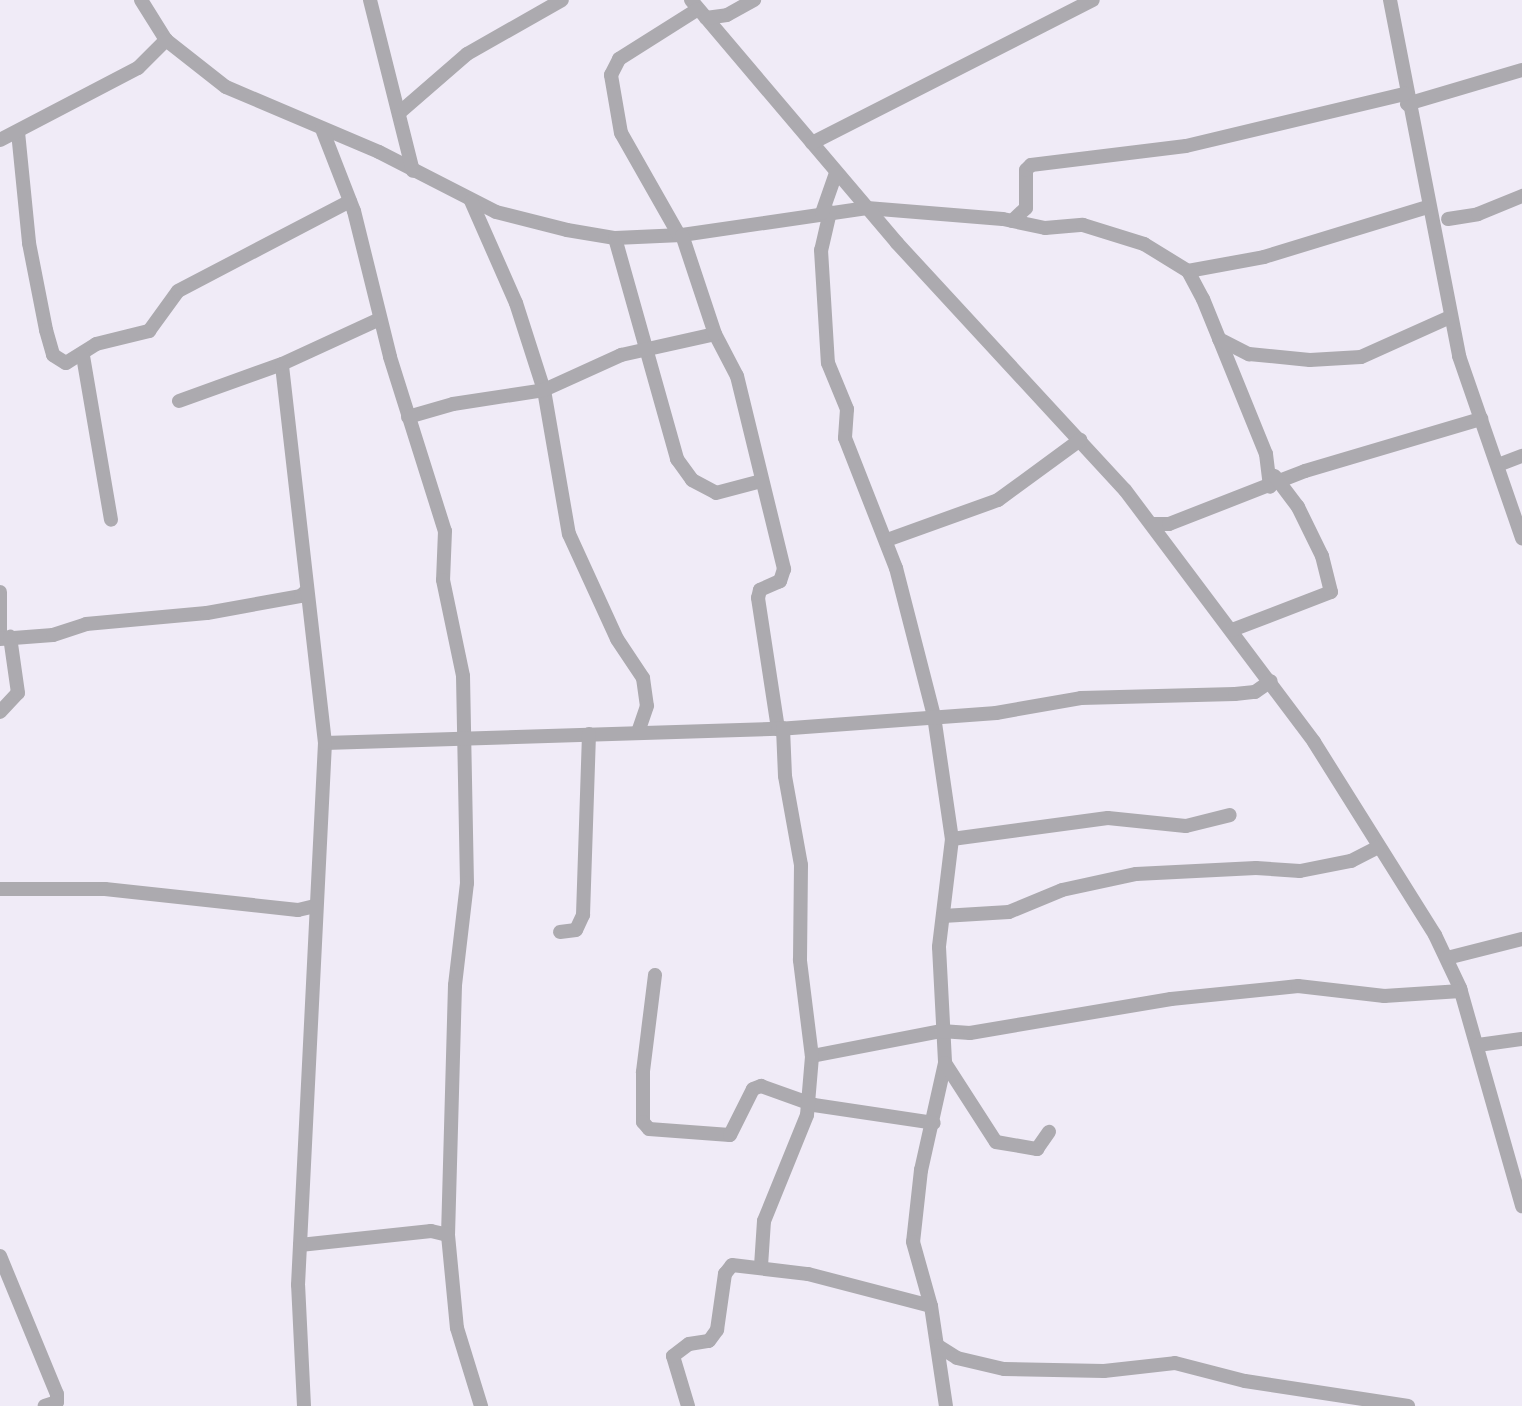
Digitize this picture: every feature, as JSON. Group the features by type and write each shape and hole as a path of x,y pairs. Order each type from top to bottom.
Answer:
{"street":[{"path":"141,0 166,40 226,87 496,212 615,238 739,231 826,212 867,208 1012,221 1045,228 1089,226 1144,244 1188,271 1219,339 1274,481 1322,556 1331,592 1232,630"},
{"path":"370,0 413,171"},
{"path":"399,113 467,54 562,0"},
{"path":"754,0 727,15 698,9 619,59 611,75 621,133 662,213 680,235 715,334 737,376 784,569 780,581 760,590 758,598 801,865 800,960 812,1056 811,1107 764,1221 761,1266"},
{"path":"812,143 1093,0"},
{"path":"1390,0 1406,99 1450,317 1522,538"},
{"path":"698,9 836,173 1153,524 1271,681 1447,958 1478,1045 1522,1206"},
{"path":"722,38 727,15"},
{"path":"0,140 138,68 166,40"},
{"path":"1012,221 1026,208 1026,170 1031,165 1186,146 1406,99 1522,70"},
{"path":"322,129 350,201 408,417 445,531 443,580 460,650 465,736 467,883 455,985 448,1235 457,1328 481,1406"},
{"path":"18,132 29,243 53,355 66,363 83,356 96,344 149,331 178,291 350,201"},
{"path":"836,173 821,250 828,363 847,409 845,438 887,540 934,716 952,839 943,916 941,1031 945,1063 921,1170 913,1242 931,1306 946,1406"},
{"path":"1188,271 1264,257 1430,216 1448,219 1478,214 1522,196"},
{"path":"471,201 516,303 544,390 569,534 617,639 643,678 647,728"},
{"path":"655,236 662,213"},
{"path":"615,238 650,349 677,459 692,480 716,493 761,481"},
{"path":"1219,339 1249,354 1310,360 1370,355 1393,340 1450,317"},
{"path":"179,401 282,364 380,319"},
{"path":"408,417 453,404 544,390 621,355 715,334"},
{"path":"1230,370 1249,354"},
{"path":"83,356 111,520"},
{"path":"282,364 306,597 325,743 297,1298 304,1406"},
{"path":"1153,524 1169,524 1274,481 1481,419"},
{"path":"887,540 998,500 1080,440"},
{"path":"1498,465 1522,456"},
{"path":"1165,542 1169,524"},
{"path":"0,592 17,700 0,712"},
{"path":"6,634 306,597"},
{"path":"325,743 589,734 647,728 781,729 1009,712 1072,699 1235,694 1255,692 1271,681"},
{"path":"560,932 576,930 583,915 589,734"},
{"path":"952,839 1108,818 1186,826 1230,815"},
{"path":"943,916 1009,912 1062,890 1136,874 1256,868 1300,871 1351,861 1377,848"},
{"path":"0,889 105,889 298,910 315,906"},
{"path":"1447,958 1522,939"},
{"path":"655,975 643,1072 645,1127 730,1135 753,1089 761,1086 811,1107 934,1123"},
{"path":"812,1056 941,1031 970,1033 1171,999 1298,986 1384,996 1461,991"},
{"path":"1478,1045 1522,1039"},
{"path":"1483,1067 1503,1043"},
{"path":"945,1063 996,1142 1037,1149 1049,1132"},
{"path":"431,1231 448,1219"},
{"path":"300,1245 431,1231 448,1235"},
{"path":"0,1256 57,1394 57,1402 45,1406"},
{"path":"688,1406 673,1356 689,1344 709,1341 717,1330 729,1266 761,1266 906,1296 931,1306"},
{"path":"906,1296 923,1281"},
{"path":"938,1346 957,1358 1004,1369 1112,1371 1175,1363 1245,1381 1408,1406"}]}
